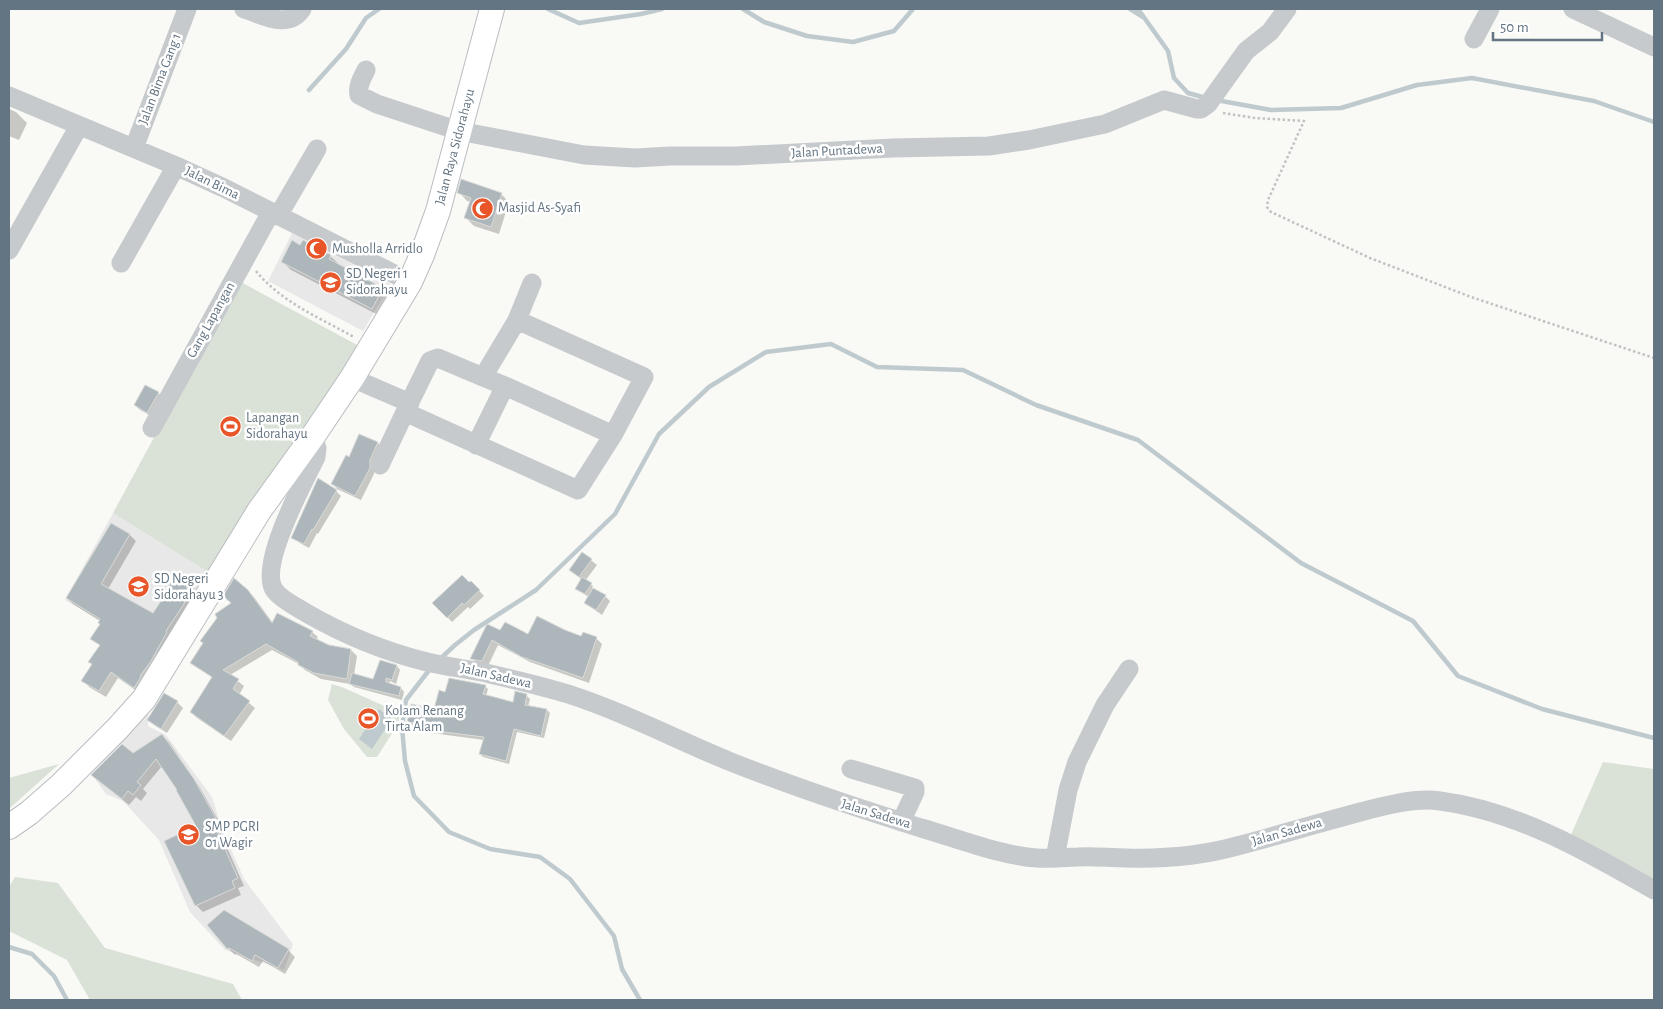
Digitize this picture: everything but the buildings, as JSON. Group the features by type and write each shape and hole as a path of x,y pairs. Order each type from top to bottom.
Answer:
{"main road":[{"name":"Jalan Raya Sidorahayu","path":"9,827 61,785 144,699 259,511 352,378 410,282 438,211 492,9"}],"street":[{"name":"Jalan Bima Gang 1","path":"134,148 187,9"},
{"path":"244,9 279,20 289,20 302,9"},
{"path":"1209,101 1246,51 1270,32 1287,9"},
{"path":"1474,39 1490,9"},
{"path":"1573,9 1654,47"},
{"name":"Jalan Puntadewa","path":"366,70 358,90 359,95 460,131 584,155 635,158 989,146 1029,140 1105,124 1164,100 1197,109 1209,101"},
{"name":"Jalan Bima","path":"9,96 176,166 410,282"},
{"path":"9,250 79,126"},
{"name":"Gang Lapangan","path":"152,428 247,256 317,150"},
{"path":"121,263 176,166"},
{"path":"483,377 517,320 532,283"},
{"path":"352,378 476,445 578,490 613,434 644,377 517,320"},
{"path":"380,465 430,361 438,358 613,434"},
{"path":"476,445 505,386"},
{"name":"Jalan Sadewa","path":"313,436 317,448 316,457 283,527 276,545 271,570 270,582 273,589 284,599 349,635 424,661 521,681 570,695 657,729 729,761 848,805 1004,852 1034,858 1156,858 1196,855 1235,847 1387,805 1434,800 1468,805 1541,830 1601,860 1654,890"},
{"path":"1055,858 1068,790 1077,762 1106,704 1129,669"},
{"path":"851,769 915,788 915,792 901,822"}],"path":[{"path":"1209,101 1255,118 1304,121 1268,200 1267,207 1271,212 1370,258 1471,297 1654,358"},
{"path":"247,256 257,272 282,297 370,347"}],"shaded area":[{"name":"SD Negeri 1 Sidorahayu","path":"292,233 391,284 363,331 268,281"},
{"name":"Lapangan Sidorahayu","path":"239,281 359,346 211,574 113,513"},
{"name":"SD Negeri Sidorahayu 3","path":"113,513 211,574 163,656 65,600"},
{"name":"Kolam Renang Tirta Alam","path":"332,684 400,713 398,724 377,757 367,757 344,729 328,700"},
{"path":"379,709 392,719 372,749 359,739"},
{"name":"SMP PGRI 01 Wagir","path":"149,710 148,726 166,735 212,797 222,829 244,879 293,944 284,970 225,950 190,912 159,840 123,801 106,794 90,772"},
{"path":"1603,762 1654,769 1654,880 1570,837"},
{"path":"59,764 9,809 9,778"},
{"path":"15,877 58,883 105,948 233,984 242,1000 90,1000 67,960 9,931 9,887"}],"waterway":[{"path":"309,90 346,49 366,18 379,9"},
{"path":"548,9 579,23 662,9"},
{"path":"743,9 764,22 807,36 853,42 894,31 913,9"},
{"path":"1130,9 1143,17"},
{"path":"1138,9 1168,51 1174,78 1188,93 1206,98"},
{"path":"1216,100 1271,110 1341,108 1417,85 1472,78 1594,101 1654,122"},
{"path":"439,660 474,630 536,590 615,514 659,434 709,387 766,352 831,344 877,367 963,370 1036,405 1138,440 1301,563 1413,621 1458,676 1542,709 1654,738"},
{"path":"430,669 406,700 402,727 405,761 414,796 449,832 490,849 540,857 570,879 614,936 622,969 640,1000"},
{"path":"9,947 32,954 54,976 67,1000"}],"place":[{"name":"Masjid As-Syafi","path":"482,208"},
{"name":"Musholla Arridlo","path":"316,249"},
{"name":"SD Negeri 1 Sidorahayu","path":"330,282"},
{"name":"Lapangan Sidorahayu","path":"230,426"},
{"name":"SD Negeri Sidorahayu 3","path":"138,587"},
{"name":"Kolam Renang Tirta Alam","path":"369,719"},
{"name":"SMP PGRI 01 Wagir","path":"189,835"}]}
